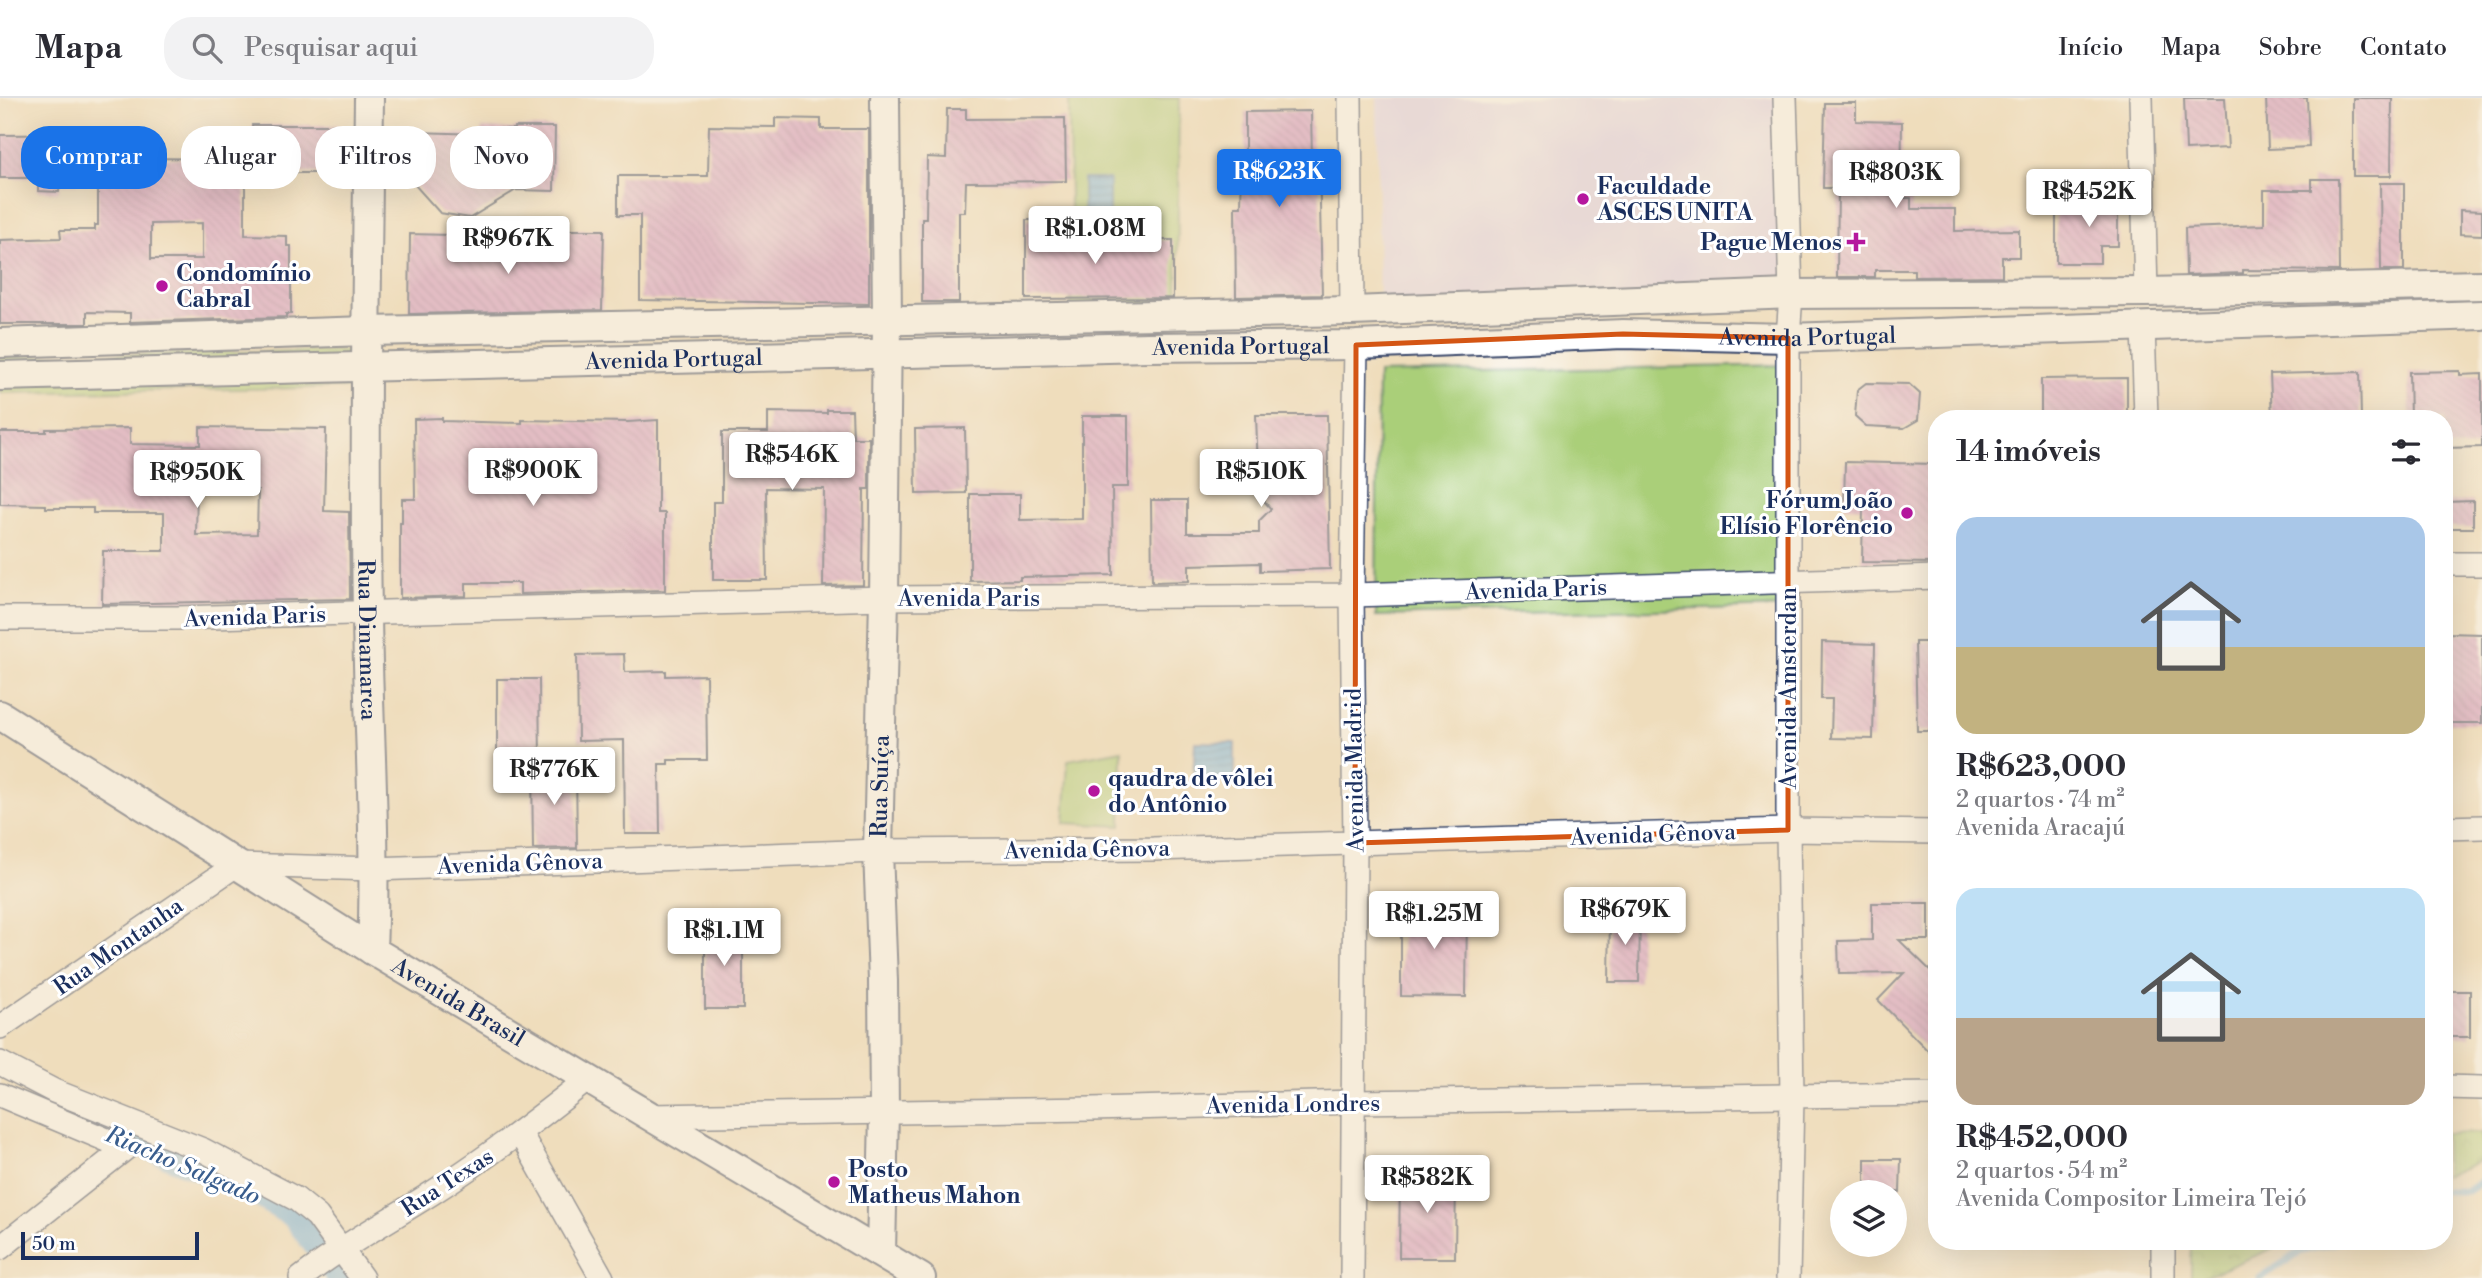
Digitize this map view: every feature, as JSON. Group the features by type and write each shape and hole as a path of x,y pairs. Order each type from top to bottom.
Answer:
{"street":[{"name":"Rua Dinamarca","path":"369,98 366,613 374,869 372,950"},
{"name":"Rua Suíça","path":"881,1253 884,1112 878,851 887,320 885,98"},
{"path":"1350,98 1352,311"},
{"name":"Avenida Amsterdan","path":"1785,98 1791,294 1788,338 1788,830 1792,1097 1788,1278"},
{"path":"2141,98 2146,292"},
{"name":"Avenida Portugal","path":"0,343 367,331 1352,311 1791,294 2146,292 2482,285"},
{"name":"Avenida Portugal","path":"0,376 1356,345 1623,334 1788,338 2482,315"},
{"path":"2143,326 2146,410"},
{"name":"Avenida Madrid","path":"1352,1278 1355,842 1352,595 1356,345"},
{"path":"2453,564 2482,564"},
{"name":"Avenida Paris","path":"0,618 177,618 884,598 1352,595 1928,577"},
{"name":"Avenida Brasil","path":"0,715 372,950 921,1278"},
{"path":"2453,828 2482,827"},
{"name":"Avenida Gênova","path":"236,865 374,869 878,851 1153,849 1788,830 1928,832"},
{"name":"Rua Montanha","path":"0,1027 236,865"},
{"path":"0,1063 54,1091 203,1150 286,1194 317,1216 362,1278"},
{"name":"Rua Texas","path":"315,1272 342,1249 520,1133 588,1079"},
{"path":"2453,1087 2482,1088"},
{"name":"Avenida Londres","path":"649,1116 1928,1094"},
{"path":"0,1095 126,1148 0,1248"},
{"path":"520,1133 602,1278"},
{"path":"2163,1250 2163,1278"}],"highlighted area":[{"path":"1623,334 1788,338 1788,830 1355,843 1356,345"}],"shaded area":[{"name":"Faculdade ASCES UNITA","path":"1377,98 1785,98 1790,299 1379,303"}],"green space":[{"path":"1069,98 1179,98 1177,314 1071,316"},
{"path":"373,349 371,387 0,393 0,357"},
{"path":"1794,365 1794,607 1376,616 1378,373"},
{"name":"qaudra de vôlei do Antônio","path":"1122,750 1121,826 1064,823 1068,760"},
{"path":"2482,1133 2482,1160 2453,1173 2453,1134"},
{"path":"2191,1250 2269,1250 2202,1278 2191,1278"}],"water":[{"path":"1083,179 1109,179 1109,233 1084,233"},
{"path":"1195,742 1235,743 1235,780 1193,779"}],"building":[{"path":"2184,98 2225,98 2228,148 2186,150"},
{"path":"2266,98 2307,98 2309,147 2268,149"},
{"path":"2353,98 2392,98 2391,176 2353,176"},
{"path":"1825,103 1856,103 1856,121 1902,122 1901,198 1911,198 1911,209 1955,209 1955,231 2019,230 2019,257 2002,257 2002,276 1914,277 1914,270 1875,270 1875,277 1837,277 1838,188 1823,188"},
{"path":"947,109 966,109 966,119 1065,118 1066,181 966,182 965,212 959,212 959,302 922,302 922,218 926,218 927,157 946,158"},
{"path":"1311,111 1312,158 1319,158 1322,295 1236,297 1235,207 1241,207 1242,167 1245,167 1245,112"},
{"path":"775,118 821,119 821,129 869,129 869,304 640,300 640,215 618,215 618,176 708,176 709,126 775,127"},
{"path":"339,125 315,126 315,173 301,173 301,126 252,126"},
{"path":"555,127 554,191 516,190 470,218 440,213 418,189 436,189 436,133 450,133 450,189 553,189"},
{"path":"0,135 21,135 21,178 0,178"},
{"path":"167,158 181,158 181,189 245,189 245,235 287,236 287,246 291,246 291,314 286,314 286,317 130,322 130,313 87,312 87,324 0,324 0,240 61,238 60,230 95,230 95,225 98,225 98,189 167,189","holes":["202,223 202,259 151,259 151,224"]},
{"path":"2312,179 2338,179 2339,271 2243,270 2243,273 2186,275 2185,228 2264,225 2264,190 2312,190"},
{"path":"2380,183 2404,183 2404,270 2381,270"},
{"path":"2128,186 2129,208 2118,208 2118,246 2100,246 2100,263 2056,263 2056,208 2105,208 2105,187"},
{"path":"38,189 59,189 59,192"},
{"path":"2460,210 2482,211 2482,235 2460,234"},
{"path":"1026,220 1063,220 1063,240 1173,240 1173,298 1026,299"},
{"path":"565,230 604,230 602,310 409,314 410,234 449,235 449,256 513,257 514,237 565,238"},
{"path":"2460,371 2460,375 2482,374 2482,447 2453,448 2453,410 2410,410 2409,372"},
{"path":"2360,372 2361,410 2272,410 2270,374"},
{"path":"2127,378 2127,410 2041,410 2041,379"},
{"path":"1866,383 1909,384 1920,394 1918,420 1904,428 1866,426 1855,416 1857,390"},
{"path":"827,410 852,410 853,438 869,438 869,489 864,489 863,585 823,586 824,489 766,488 767,580 713,580 713,502 722,502 722,432 768,432 768,412 827,413"},
{"path":"1256,415 1327,415 1330,569 1260,571 1260,563 1189,565 1189,581 1152,582 1151,500 1187,500 1187,533 1259,533 1259,521 1271,509 1259,495 1271,480 1258,470"},
{"path":"1082,416 1128,416 1128,487 1112,487 1113,575 970,581 970,494 1020,494 1020,520 1082,519"},
{"path":"442,418 442,421 522,423 522,420 658,420 658,513 665,513 665,590 520,594 520,583 466,583 466,596 400,598 402,499 415,499 414,419"},
{"path":"200,427 326,429 324,511 349,512 350,599 102,604 103,551 164,551 164,513 93,513 93,508 0,504 0,432 130,428 130,444 200,445","holes":["197,489 258,490 257,534 196,535"]},
{"path":"965,428 966,493 916,494 915,429"},
{"name":"Fórum João Elísio Florêncio","path":"1845,462 1928,464 1928,563 1862,562 1863,507 1844,506"},
{"path":"2473,501 2473,528 2453,528 2453,502"},
{"path":"2453,633 2482,634 2482,723 2453,723"},
{"path":"1822,642 1875,644 1873,739 1831,738 1832,699 1821,699"},
{"path":"1915,642 1928,642 1928,731 1917,731"},
{"path":"624,654 625,672 666,671 666,676 706,675 707,760 668,760 668,764 659,764 660,834 625,834 624,740 578,741 577,655"},
{"path":"497,679 539,679 540,762 497,762"},
{"path":"532,765 576,765 577,848 533,849"},
{"path":"1872,903 1928,903 1928,940 1899,940 1928,968 1928,1051 1878,1000 1904,973 1839,974 1838,941 1872,940"},
{"path":"1401,905 1467,906 1466,997 1401,996"},
{"path":"1610,912 1640,912 1639,982 1609,982"},
{"path":"705,927 743,927 743,1009 705,1009"},
{"path":"2453,991 2470,991 2470,1037 2453,1037"},
{"path":"1865,1159 1901,1159 1900,1180 1865,1180"},
{"path":"1400,1172 1456,1173 1455,1258 1399,1258"}],"waterway":[{"name":"Riacho Salgado","path":"105,1130 253,1192 294,1217 339,1278"},
{"path":"2453,1191 2467,1191 2482,1181"},
{"path":"2260,1278 2307,1250"}],"place":[{"name":"Faculdade ASCES UNITA","path":"1583,199"},
{"name":"Pague Menos","path":"1856,242"},
{"name":"Condomínio Cabral","path":"162,286"},
{"name":"Fórum João Elísio Florêncio","path":"1907,513"},
{"name":"qaudra de vôlei do Antônio","path":"1094,791"},
{"name":"Posto Matheus Mahon","path":"834,1182"}]}
